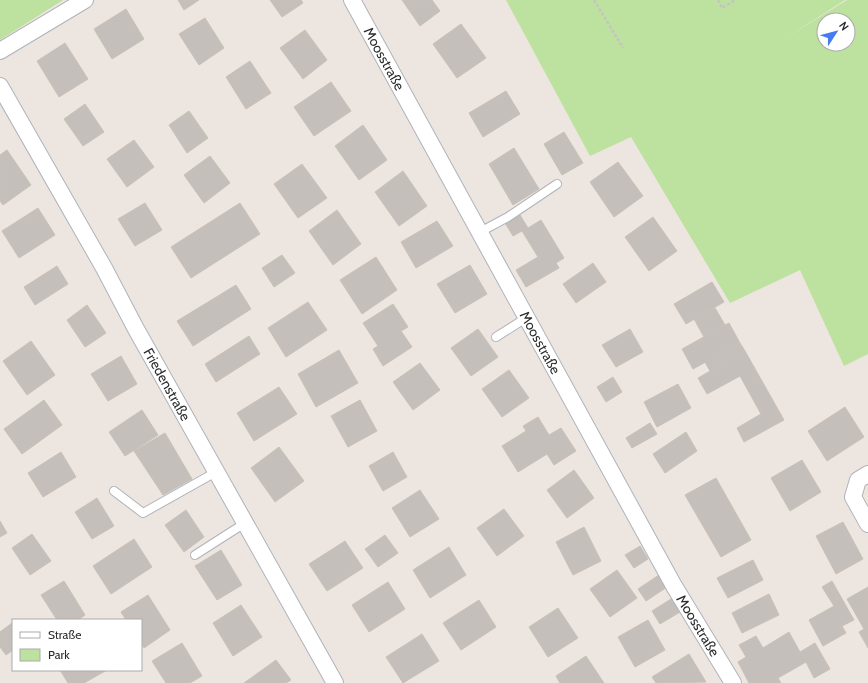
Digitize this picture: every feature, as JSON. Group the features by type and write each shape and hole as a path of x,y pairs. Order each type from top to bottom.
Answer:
{"street":[{"path":"0,51 85,0"},
{"name":"Moosstraße","path":"352,0 674,586 733,683"},
{"name":"Friedenstraße","path":"0,86 104,268 136,330 334,683"},
{"path":"868,474 858,480 853,497 868,524"}],"lane":[{"path":"480,232 508,217 557,184"},
{"path":"496,337 526,318"},
{"path":"114,491 143,513 216,472"},
{"path":"195,555 245,523"}],"path":[{"path":"594,0 623,48"},
{"path":"718,0 722,8 735,0"}],"green space":[{"path":"0,0 63,0 0,40"},
{"path":"506,0 845,0 826,12 816,12 816,19 784,39 816,19 816,52 856,52 856,12 828,12 847,0 868,0 868,354 844,366 800,270 730,303 631,137 590,156"}],"building":[{"path":"178,0 199,0 184,10"},
{"path":"270,0 301,0 303,3 282,17"},
{"path":"402,0 432,0 440,11 420,26"},
{"path":"126,9 144,39 112,59 94,29"},
{"path":"205,18 224,48 199,65 179,34"},
{"path":"461,24 486,58 457,78 433,44"},
{"path":"305,30 327,60 303,79 280,48"},
{"path":"65,43 88,79 59,97 37,61"},
{"path":"250,61 271,93 246,109 226,77"},
{"path":"331,82 351,111 314,136 294,107"},
{"path":"506,91 520,114 483,137 469,113"},
{"path":"85,104 104,132 83,146 64,119"},
{"path":"189,111 208,138 187,153 169,125"},
{"path":"363,125 387,160 359,180 335,146"},
{"path":"564,132 583,163 562,175 544,144"},
{"path":"134,140 154,167 127,187 107,159"},
{"path":"514,148 539,189 513,205 489,164"},
{"path":"7,150 31,185 3,205 0,201 0,155"},
{"path":"210,156 230,183 204,203 184,175"},
{"path":"618,162 643,196 614,217 590,182"},
{"path":"302,164 327,198 298,218 274,184"},
{"path":"403,171 427,206 399,226 375,192"},
{"path":"145,203 162,230 135,246 118,219"},
{"path":"240,203 260,234 191,278 171,247"},
{"path":"38,208 55,235 19,258 2,231"},
{"path":"337,210 361,244 333,265 309,231"},
{"path":"520,215 528,228 541,220 564,258 556,263 559,268 526,287 516,270 538,257 522,231 513,236 505,223"},
{"path":"653,217 677,251 649,271 625,237"},
{"path":"437,221 453,246 416,268 401,242"},
{"path":"282,255 295,273 274,287 262,268"},
{"path":"376,257 397,290 362,314 340,280"},
{"path":"593,263 606,282 576,303 563,284"},
{"path":"470,265 487,294 455,313 437,284"},
{"path":"57,266 68,284 35,305 24,287"},
{"path":"712,282 724,302 686,324 674,304"},
{"path":"236,285 251,309 193,346 177,321"},
{"path":"308,302 327,330 286,357 268,328"},
{"path":"393,304 408,327 401,331 412,347 383,366 373,349 378,346 363,323"},
{"path":"87,305 106,333 85,347 67,320"},
{"path":"715,308 725,325 704,337 694,319"},
{"path":"729,323 740,343 693,369 682,349"},
{"path":"478,329 498,357 471,376 451,348"},
{"path":"630,329 643,352 616,367 602,345"},
{"path":"249,336 260,354 216,382 205,364"},
{"path":"31,341 55,375 27,395 3,361"},
{"path":"740,343 745,351 710,371 705,362"},
{"path":"339,350 358,383 316,407 298,374"},
{"path":"745,351 784,420 744,442 737,428 761,414 740,376 707,394 698,378"},
{"path":"121,356 137,384 108,401 91,374"},
{"path":"420,363 440,390 413,410 393,382"},
{"path":"509,370 529,398 502,417 482,389"},
{"path":"613,377 622,392 606,402 597,387"},
{"path":"678,384 691,408 657,427 644,402"},
{"path":"279,387 297,414 254,441 237,413"},
{"path":"44,400 62,425 22,454 4,429"},
{"path":"360,400 377,431 348,447 331,416"},
{"path":"845,407 864,437 827,461 808,431"},
{"path":"142,410 158,435 125,456 109,432"},
{"path":"538,417 549,435 561,428 576,451 554,465 547,454 518,472 502,446 526,431 523,426"},
{"path":"650,423 657,434 632,448 626,438"},
{"path":"686,432 697,451 665,473 653,454"},
{"path":"165,433 192,479 163,495 134,451"},
{"path":"279,447 304,481 275,502 251,468"},
{"path":"61,452 76,477 43,497 28,473"},
{"path":"393,452 407,477 383,491 369,466"},
{"path":"802,460 821,492 790,511 771,478"},
{"path":"574,470 594,498 567,518 547,490"},
{"path":"716,478 751,540 721,557 685,495"},
{"path":"420,490 439,519 410,537 392,508"},
{"path":"97,498 114,526 92,539 75,512"},
{"path":"504,509 524,536 497,556 477,528"},
{"path":"186,510 204,537 184,552 165,525"},
{"path":"0,521 7,533 0,537"},
{"path":"843,522 863,559 836,574 816,536"},
{"path":"584,527 601,561 573,575 556,542"},
{"path":"32,534 51,561 30,575 12,548"},
{"path":"385,535 398,553 378,567 365,549"},
{"path":"134,539 152,567 111,594 93,566"},
{"path":"345,541 363,568 327,591 309,564"},
{"path":"640,546 648,559 634,568 625,555"},
{"path":"449,547 466,575 430,598 413,570"},
{"path":"221,550 242,585 217,600 195,566"},
{"path":"753,560 763,580 728,598 717,578"},
{"path":"617,570 637,598 610,617 590,589"},
{"path":"659,575 667,587 646,601 638,589"},
{"path":"64,581 85,615 79,619 56,619 41,595"},
{"path":"832,581 854,620 842,626 846,633 823,646 809,620 834,606 822,587"},
{"path":"388,582 405,609 369,632 352,605"},
{"path":"868,587 868,648 859,632 864,629 847,599"},
{"path":"769,594 779,615 742,633 732,613"},
{"path":"148,595 170,630 144,648 142,645 142,619 125,619 121,612"},
{"path":"671,599 680,612 660,624 652,611"},
{"path":"479,600 496,627 461,650 443,623"},
{"path":"241,605 262,637 233,656 213,623"},
{"path":"558,608 578,638 548,657 529,627"},
{"path":"648,620 665,650 635,667 618,637"},
{"path":"12,623 12,651 6,655 0,647 0,632"},
{"path":"789,632 800,652 815,643 830,669 814,678 806,662 778,678 781,683 749,683 738,662 746,657 739,645 756,636 763,648"},
{"path":"422,634 439,661 403,683 386,657"},
{"path":"182,643 202,676 190,683 166,683 152,661"},
{"path":"689,654 706,682 656,683 652,677"},
{"path":"586,656 604,683 560,683 556,676"},
{"path":"276,660 291,680 286,683 244,683"},
{"path":"61,671 105,671 84,683 68,683"}]}
